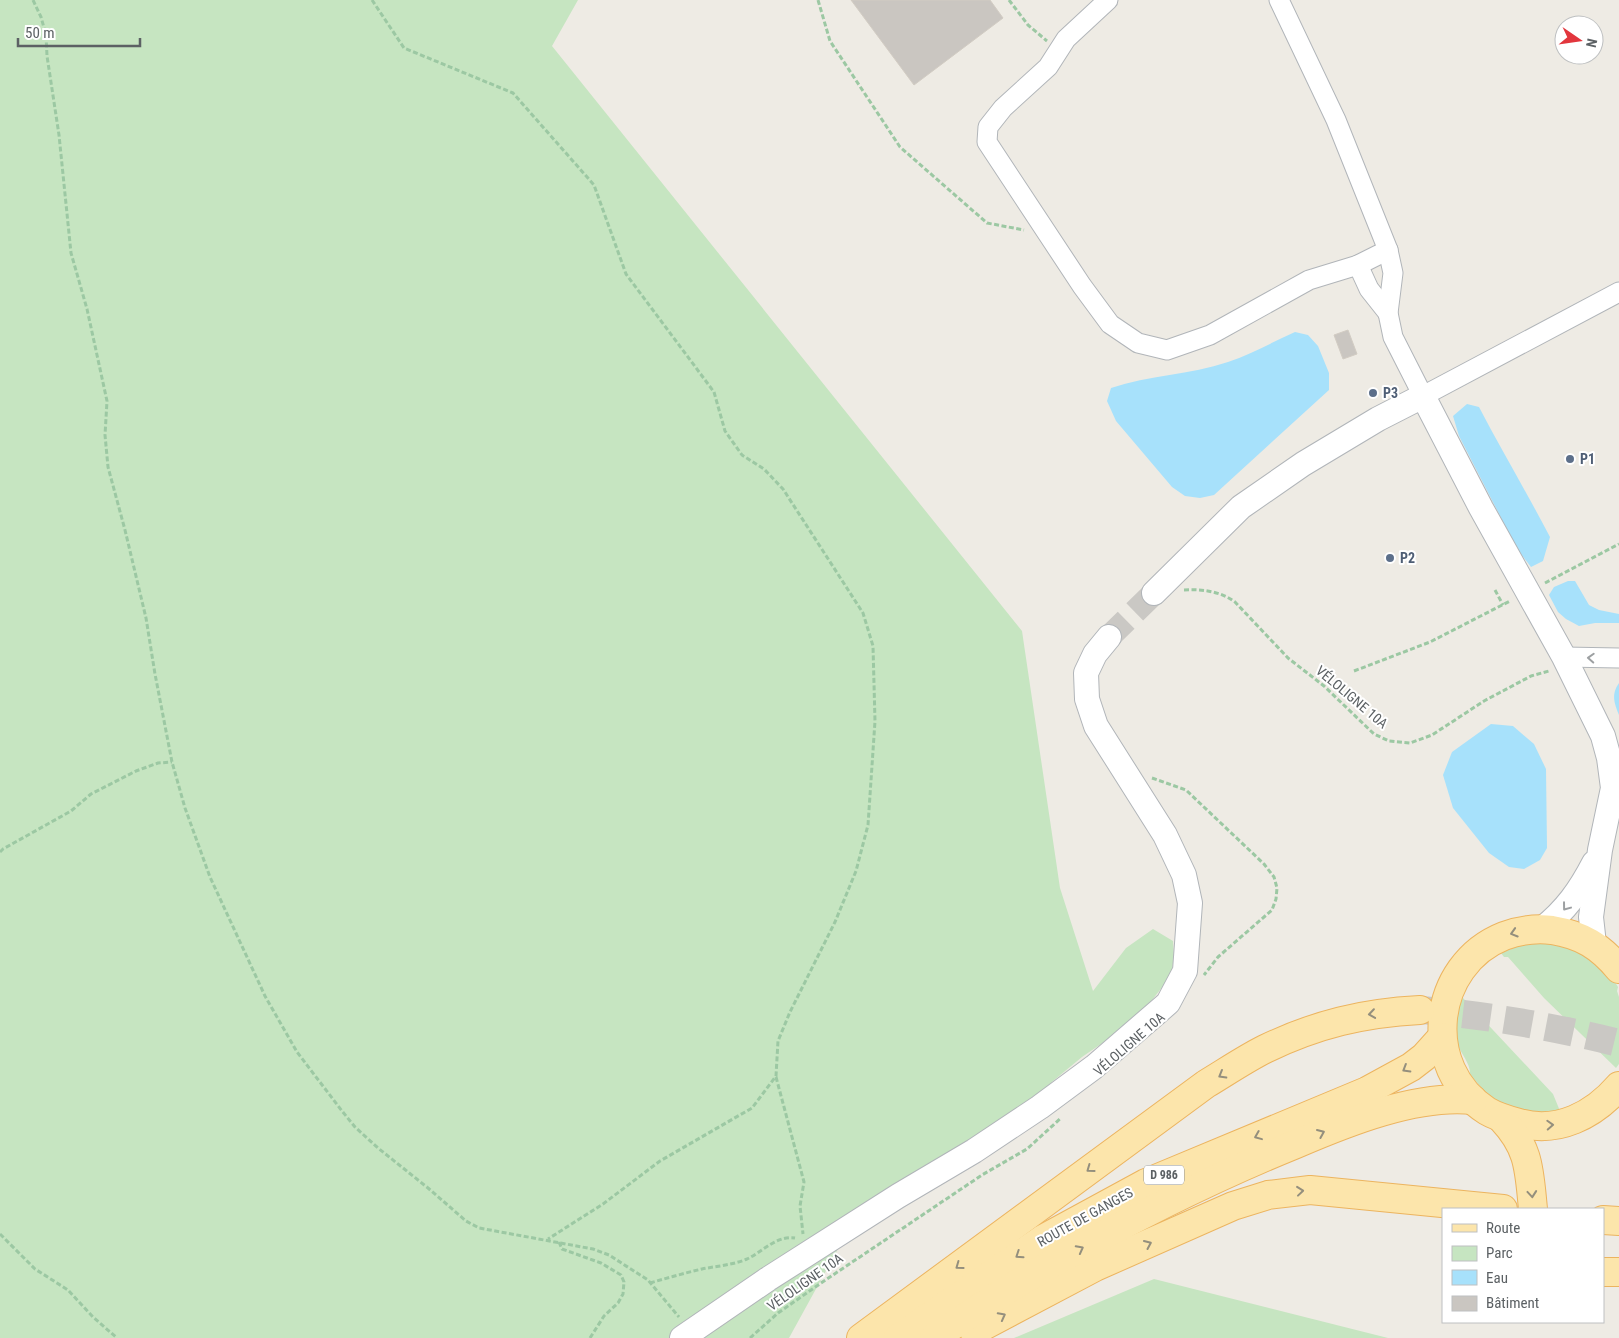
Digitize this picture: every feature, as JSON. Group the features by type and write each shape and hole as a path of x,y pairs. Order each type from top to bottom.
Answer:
{"main road":[{"path":"1619,969 1594,944 1569,933 1542,929 1516,932 1496,940 1479,951 1464,966 1453,983 1445,1003 1442,1026 1442,1038 1452,1072 1473,1100 1487,1111 1502,1119 1529,1126 1556,1125 1583,1117 1606,1102 1619,1086"},
{"path":"861,1338 1214,1079 1265,1050 1313,1029 1354,1017 1420,1010"},
{"name":"ROUTE DE GANGES","path":"898,1338 1052,1234 1146,1183 1367,1091 1411,1067 1424,1057 1442,1038"},
{"name":"ROUTE DE GANGES","path":"934,1338 1031,1275 1188,1191 1264,1157 1348,1122 1390,1110 1453,1098 1473,1100"},
{"path":"1502,1119 1523,1146 1531,1183 1533,1208"},
{"path":"959,1338 1095,1266 1233,1206 1268,1195 1310,1190 1493,1208"},
{"path":"1604,1220 1619,1221"},
{"path":"1604,1272 1619,1272"}],"street":[{"path":"1108,0 1066,39 1048,67 1003,108 988,127 987,142 1082,286 1110,324 1138,343 1167,350 1210,336 1309,280 1358,265 1388,250"},
{"path":"1279,0 1336,120 1388,250 1393,273 1388,313 1393,337 1422,396 1566,662 1603,736 1609,758 1613,788 1600,850 1591,918 1594,944"},
{"path":"1358,265 1369,289 1388,313"},
{"path":"1154,593 1241,507 1303,464 1378,419 1619,292"},
{"path":"686,1334 768,1279 898,1196 974,1151 1040,1107 1094,1067 1168,1003 1184,971 1190,904 1184,875 1165,835 1096,726 1087,699 1086,673 1095,654 1109,636"},
{"path":"1566,662 1619,658"},
{"path":"1542,929 1561,913 1576,893 1600,850"}],"path":[{"path":"33,0 41,16 46,35 71,253 87,309 107,401 105,435 108,467 126,530 146,618 172,762 185,808 210,877 266,996 297,1052 355,1127 466,1222 492,1231 593,1248 609,1255 650,1283 686,1334"},
{"path":"372,0 404,48 513,93 594,185 626,274 714,392 725,430 742,455 764,469 784,489 863,613 873,646 874,720 868,825 856,871 835,922 790,1012 778,1041 776,1076 804,1182 800,1206 803,1239 790,1237 778,1241 747,1259 732,1264 703,1269 650,1283"},
{"path":"818,0 830,41 900,146 987,222 1047,234"},
{"path":"1009,0 1028,25 1059,51"},
{"path":"1354,671 1430,642 1578,567 1619,544"},
{"name":"VÉLOLIGNE 10A","path":"1180,591 1200,589 1227,596 1288,658 1324,686 1374,734 1389,741 1410,743 1432,735 1484,700 1531,676 1566,662"},
{"path":"1495,590 1503,605"},
{"path":"0,852 3,848 71,811 91,794 136,770 158,763 172,762"},
{"path":"1145,776 1186,790 1264,864 1274,877 1277,888 1272,910 1218,957 1200,982"},
{"path":"548,1239 603,1204 660,1161 752,1108 776,1076"},
{"name":"VÉLOLIGNE 10A","path":"750,1338 778,1313 982,1175 1027,1149 1068,1112"},
{"path":"0,1234 35,1269 68,1290 93,1317 117,1338"},
{"path":"559,1242 562,1249 592,1259 621,1275 624,1282 623,1294 618,1304 604,1316 590,1338"}],"green space":[{"path":"0,0 578,0 552,46 1022,631 1060,888 1093,991 1126,948 1153,929 1173,941 1174,956 1171,976 1130,1028 1117,1033 1082,1057 1037,1096 855,1218 789,1338 0,1338"},
{"path":"1545,942 1562,945 1580,952 1599,966 1612,978 1618,987 1619,1064 1616,1068 1544,998 1508,957 1504,957 1501,953 1524,944"},
{"path":"1463,998 1553,1094 1560,1111 1529,1114 1514,1109 1491,1098 1470,1075 1467,1063 1458,1045 1456,1034 1458,1015"},
{"path":"1154,1279 1388,1338 1014,1338"}],"water":[{"path":"1295,332 1308,335 1318,346 1329,373 1329,390 1214,495 1200,498 1185,496 1172,487 1116,421 1107,401 1111,388 1140,380 1199,370 1228,362"},
{"path":"1467,404 1479,407 1550,537 1543,561 1531,567 1517,549 1459,436 1453,416"},
{"path":"1568,581 1575,581 1589,605 1599,610 1619,614 1619,623 1595,623 1579,626 1566,619 1558,612 1549,595 1554,587"},
{"path":"1619,683 1619,715 1614,699 1616,687"},
{"path":"1491,724 1513,726 1534,744 1546,769 1547,848 1540,860 1524,869 1509,867 1489,853 1453,808 1443,775 1452,752"}],"building":[{"path":"851,0 990,0 1003,18 914,85"},
{"path":"1348,330 1357,354 1343,359 1334,335"}],"tunnel":[{"path":"1109,637 1154,593"},
{"path":"1421,1010 1521,1022 1619,1043"}],"place":[{"name":"P3","path":"1373,393"},
{"name":"P1","path":"1570,459"},
{"name":"P2","path":"1390,558"}]}
